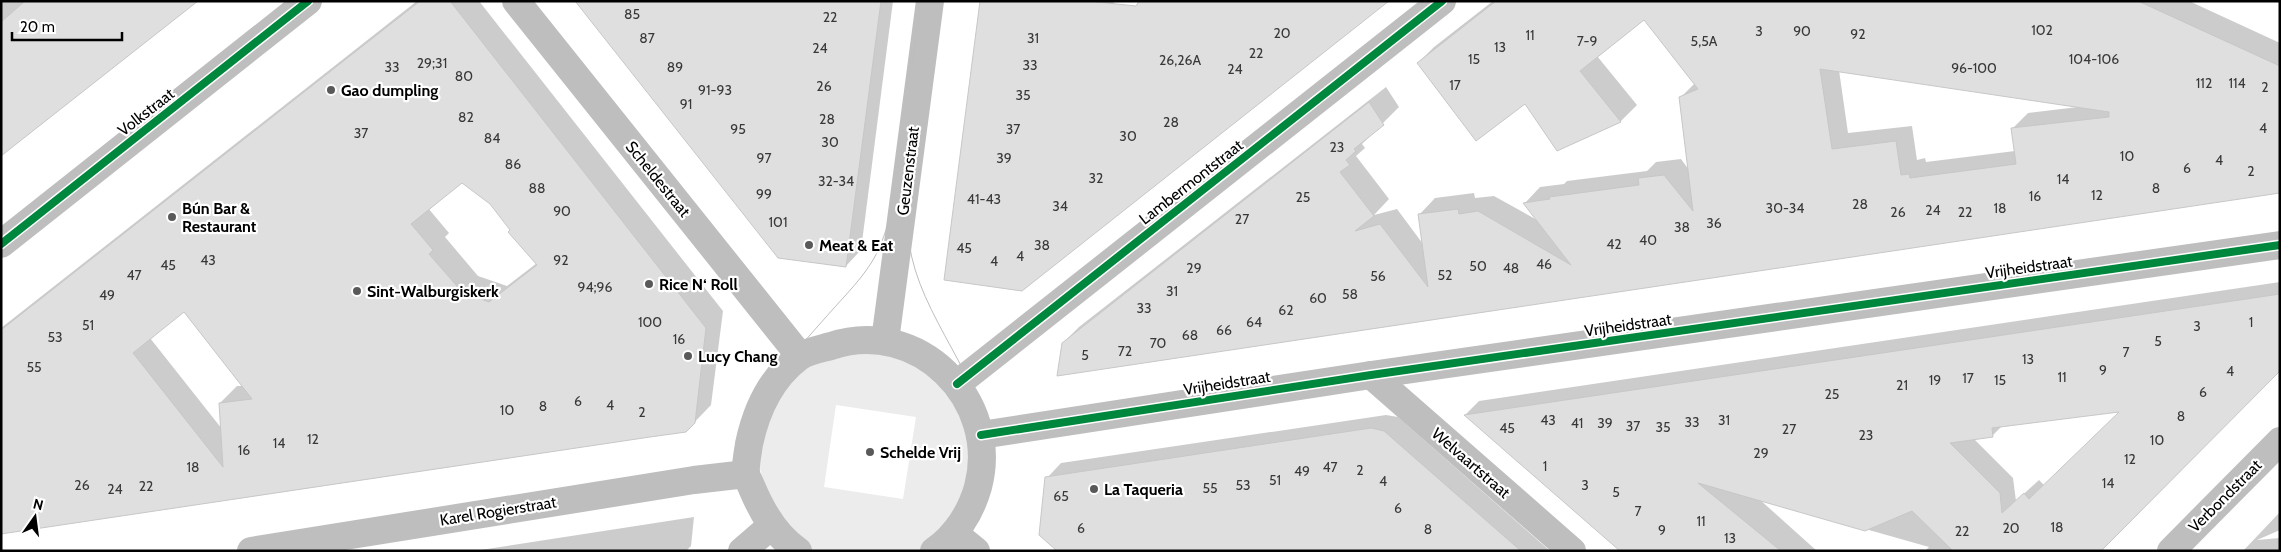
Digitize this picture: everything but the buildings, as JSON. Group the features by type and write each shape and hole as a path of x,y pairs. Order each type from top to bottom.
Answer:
{"street":[{"name":"Volkstraat","path":"1,244 308,1"},
{"name":"Scheldestraat","path":"516,1 800,356"},
{"name":"Geuzenstraat","path":"885,341 930,1"},
{"name":"Lambermontstraat","path":"957,384 1442,1"},
{"name":"Vrijheidstraat","path":"981,436 1371,375 2280,245"},
{"path":"798,551 771,526 757,501 746,474 754,421 765,396 800,356 842,342 863,340 885,341 925,356 957,384 972,409 981,436 982,457 977,491 966,516 954,533 934,551"},
{"name":"Welvaartstraat","path":"1371,375 1572,551"},
{"name":"Verbondstraat","path":"2171,551 2280,441"},
{"name":"Karel Rogierstraat","path":"251,551 694,480 746,474"},
{"path":"742,551 771,526"},
{"path":"954,533 976,551"}],"shaded area":[{"path":"847,349 918,358 976,433 967,504 923,551 813,551 791,534 764,489 759,463 768,411 801,370","holes":["836,405 916,417 903,499 824,487"]}],"tram line":[{"path":"1,233 296,1"},
{"path":"1,253 318,1"},
{"path":"787,551 761,515 747,482 744,451 751,422 765,394 785,365 860,278 872,262 881,244 890,217 895,189 921,1"},
{"path":"935,1 909,191 907,217 909,242 915,270 925,297 977,399 985,425 989,452 983,494 972,526 950,551"},
{"path":"793,361 824,342 841,335 874,329 891,331 908,337 931,350 968,390"}],"cycle path":[{"path":"1,244 308,1"},
{"path":"957,384 1442,1"},
{"path":"981,435 1371,375 2280,245"}],"place":[{"name":"Gao dumpling","path":"331,90"},
{"name":"Bún Bar & Restaurant","path":"172,217"},
{"name":"Meat & Eat","path":"809,245"},
{"name":"Rice N‘ Roll","path":"649,284"},
{"name":"Sint-Walburgiskerk","path":"357,291"},
{"name":"Lucy Chang","path":"688,356"},
{"name":"Schelde Vrij","path":"870,452"},
{"name":"La Taqueria","path":"1094,489"}]}
